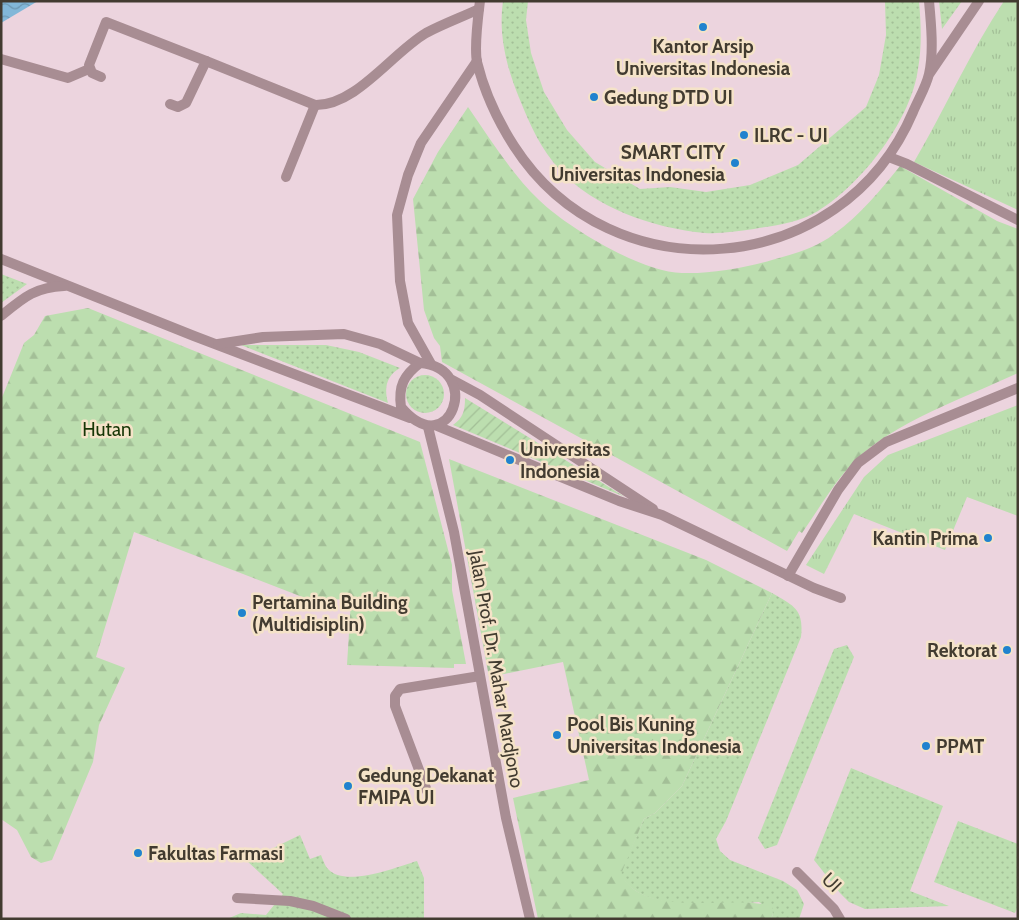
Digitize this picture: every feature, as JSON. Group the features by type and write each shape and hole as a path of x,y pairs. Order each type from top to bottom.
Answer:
{"street":[{"path":"929,1 931,24 929,74"},
{"path":"480,5 477,61 503,129 522,159 546,186 573,208 604,227 636,240 671,248 706,250 742,248 776,239 809,226 839,207 866,184 889,157 906,128 929,74 979,1"},
{"path":"1,59 68,78 89,70 106,22 315,106 326,106 348,96 426,34 480,5"},
{"path":"170,104 178,106 186,103 206,61"},
{"path":"431,364 408,323 400,281 397,215 408,175 421,143 477,61"},
{"path":"89,70 101,77"},
{"path":"286,177 315,106"},
{"path":"889,157 907,164 1018,220"},
{"path":"1,259 433,426 619,501 662,515 788,576 841,598"},
{"path":"1,316 28,295 45,287 68,286"},
{"path":"218,344 263,337 344,334 380,344 420,363 431,364 444,370 452,380 480,395 626,489 662,515"},
{"path":"410,418 401,407 401,384 408,373 420,363"},
{"path":"433,426 451,412 455,398 452,380"},
{"path":"788,576 838,490 858,463 886,442 1018,388"},
{"name":"Jalan Prof. Dr. Mahar Mardjono","path":"433,426 506,818 530,919"},
{"path":"427,791 395,706 395,696 400,689 480,676"},
{"name":"UI","path":"797,872 834,909 840,919"},
{"path":"237,898 290,901 313,906 346,919"}],"shaded area":[{"name":"Universitas Indonesia","path":"1,1 1018,1 1018,919 1,919"}],"green space":[{"path":"503,1 528,1 526,20 531,53 544,92 567,130 595,162 640,189 670,187 706,192 750,185 798,165 866,107 879,75 886,35 885,2 919,1 921,35 918,69 906,109 882,149 851,185 818,211 795,221 754,229 717,233 685,230 645,221 607,205 573,183 559,169 541,145 532,128 511,76 503,39"},
{"path":"939,1 962,1 942,29"},
{"path":"1004,1 1018,1 1018,210 914,162 980,40"},
{"path":"468,107 519,179 552,211 606,247 626,257 665,271 704,273 727,270 762,263 812,247 827,239 861,211 900,166 997,221 1018,229 1018,373 909,423 870,448 840,478 802,533 799,531 787,551 442,362 440,346 434,338 424,310 413,199 438,152"},
{"path":"1,274 27,284 1,303"},
{"name":"Hutan","path":"88,308 420,442 452,565 452,590 466,664 454,664 454,668 347,665 351,600 305,598 134,532 96,657 125,668 99,725 93,762 52,860 41,863 31,857 17,830 1,819 1,400 24,343 34,335 45,316"},
{"path":"241,345 326,345 359,352 400,368 395,371 387,383 388,403"},
{"path":"425,375 438,381 444,394 438,407 425,413 412,407 406,394 412,381"},
{"path":"465,398 625,497 453,425 463,414"},
{"path":"1018,405 1018,516 967,497 945,550 854,514 824,574 806,565 864,477 888,455"},
{"path":"449,459 706,560 772,593 682,786 655,813 644,819 621,874 632,888 648,897 690,903 735,902 772,906 773,914 771,919 538,919 513,798 589,780 563,662 489,677"},
{"path":"772,593 796,609 801,620 801,637 726,821 716,839 720,851 730,860 783,881 797,890 804,904 799,919 771,919 773,914 759,902 724,905 683,904 645,896 630,887 620,874 644,819 655,813 682,786"},
{"path":"847,645 854,657 777,845 765,849 758,838 834,649"},
{"path":"851,768 943,806 910,891 949,906 865,909 849,902 814,860"},
{"path":"958,821 1018,844 1018,906 1015,913 934,882"},
{"path":"300,835 310,859 321,855 327,868 336,874 346,877 385,871 417,861 424,878 424,919 227,919 241,913 266,915 283,894 247,861"}],"water":[{"path":"1,1 38,1 1,23"}],"place":[{"name":"Kantor Arsip Universitas Indonesia","path":"703,27"},
{"name":"Gedung DTD UI","path":"594,97"},
{"name":"ILRC - UI","path":"744,135"},
{"name":"SMART CITY Universitas Indonesia","path":"735,163"},
{"name":"Universitas Indonesia","path":"510,460"},
{"name":"Kantin Prima","path":"988,538"},
{"name":"Pertamina Building (Multidisiplin)","path":"242,613"},
{"name":"Rektorat","path":"1007,650"},
{"name":"Pool Bis Kuning Universitas Indonesia","path":"557,735"},
{"name":"PPMT","path":"926,746"},
{"name":"Gedung Dekanat FMIPA UI","path":"348,786"},
{"name":"Fakultas Farmasi","path":"138,853"}]}
